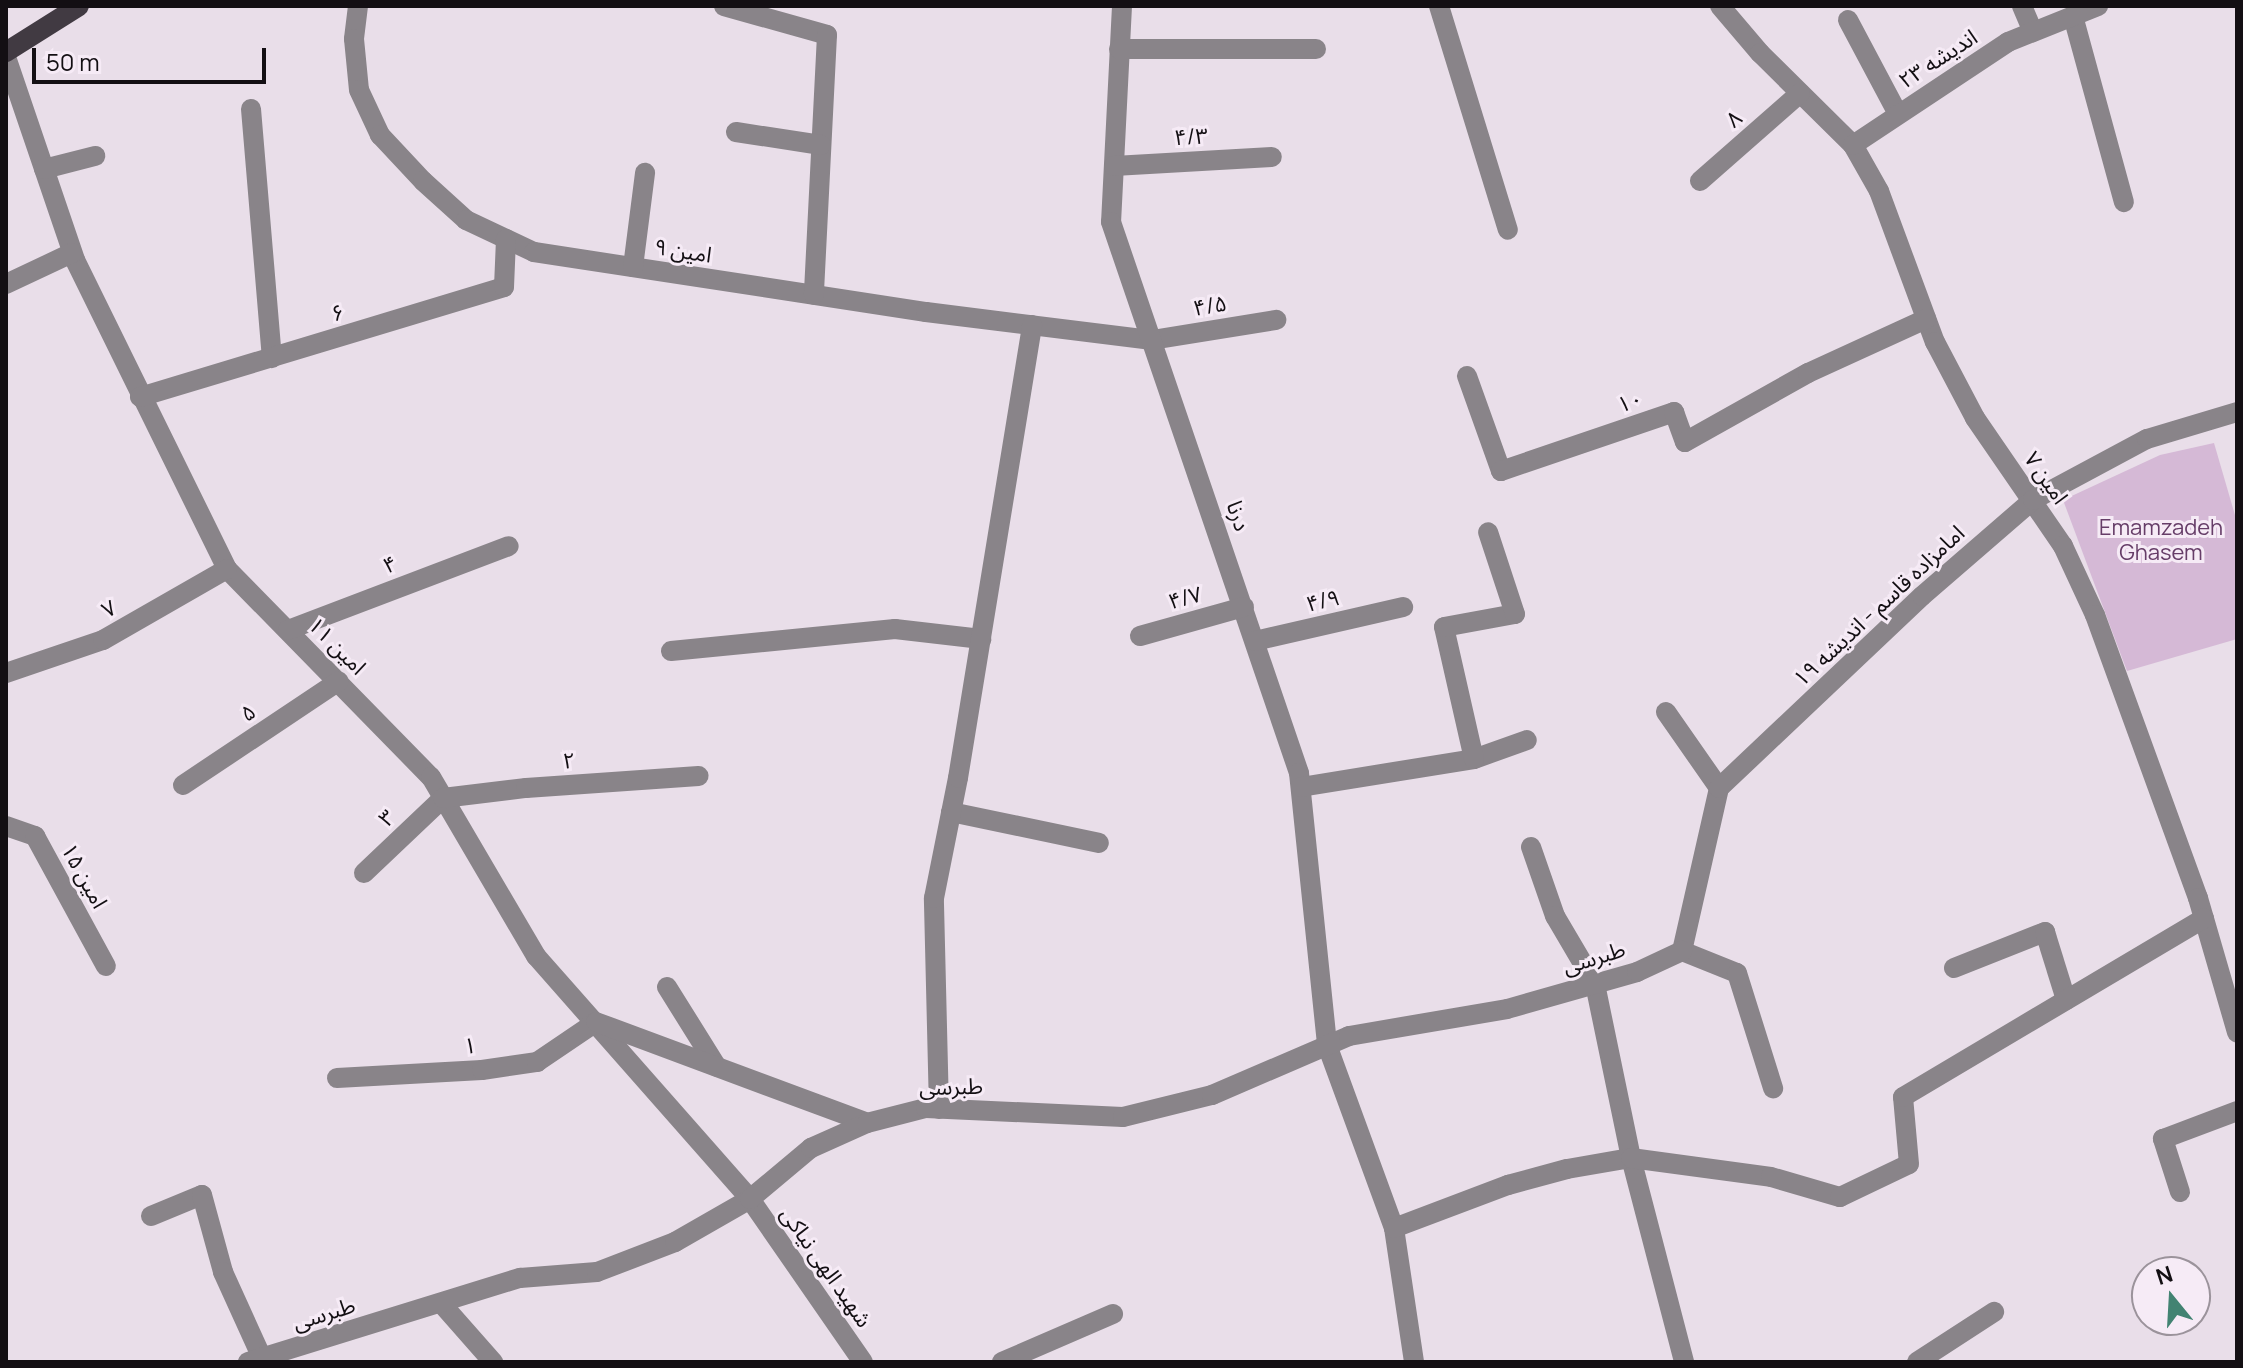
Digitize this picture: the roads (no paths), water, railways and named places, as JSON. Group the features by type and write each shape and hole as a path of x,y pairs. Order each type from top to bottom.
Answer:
{"main road":[{"path":"6,55 79,6"}],"street":[{"name":"امین ۹","path":"358,6 354,39 359,90 380,135 423,181 466,220 534,252 814,295 1152,340"},
{"path":"724,6 827,35 814,295"},
{"name":"درنا","path":"1122,6 1111,222 1244,607 1301,787 1327,1045 1394,1228 1414,1362"},
{"path":"1439,6 1508,230"},
{"name":"امین ۷","path":"1720,6 1853,145 1879,191 1926,319 1975,418 2063,546 2095,615 2204,918 2229,978 2237,1032"},
{"path":"2022,6 2033,32"},
{"name":"اندیشه ۲۳","path":"1853,145 2008,42 2098,6"},
{"path":"2073,16 2124,202"},
{"path":"1848,20 1898,114"},
{"path":"1119,49 1316,49"},
{"name":"امین ۱۱","path":"6,55 72,253 227,569 431,777 536,956 750,1199"},
{"name":"۸","path":"1700,181 1800,93"},
{"path":"251,109 272,358"},
{"path":"736,132 821,145"},
{"path":"44,169 95,156"},
{"name":"۴/۳","path":"1114,166 1272,157"},
{"path":"633,267 645,173"},
{"name":"۶","path":"140,397 504,287 506,239"},
{"path":"6,284 72,253"},
{"name":"۱۰","path":"1467,376 1501,471 1674,412 1685,442 1808,373 1926,319"},
{"name":"۴/۵","path":"1152,340 1276,320"},
{"path":"939,1109 934,898 981,639 1032,325"},
{"name":"امامزاده قاسم - اندیشه ۱۹","path":"1719,788 1922,596 2033,500 2147,439 2237,412"},
{"path":"1474,759 1444,627 1515,614 1488,532"},
{"name":"۴","path":"288,630 509,546"},
{"name":"۷","path":"6,673 103,640 227,569"},
{"name":"۴/۷","path":"1140,636 1244,607"},
{"name":"۴/۹","path":"1255,641 1403,607"},
{"path":"671,651 895,629 981,639"},
{"name":"۵","path":"183,785 339,681"},
{"path":"1666,712 1719,788 1682,951 1737,973 1773,1088"},
{"path":"1301,787 1474,759 1527,740"},
{"name":"۲","path":"443,798 526,788 699,776"},
{"name":"۳","path":"364,873 443,798"},
{"path":"951,812 1099,843"},
{"name":"امین ۱۵","path":"6,826 35,836 106,966"},
{"path":"1531,847 1555,916 1595,984 1631,1158 1684,1362"},
{"path":"1394,1228 1508,1185 1567,1169 1631,1158 1771,1177 1840,1197 1909,1164 1903,1097 2204,918"},
{"path":"1954,968 2045,932 2066,1000"},
{"name":"طبرسی","path":"255,1360 520,1278 597,1272 675,1242 750,1199 811,1148 867,1123 926,1108 1123,1117 1212,1095 1349,1036 1507,1009 1637,972 1682,951"},
{"path":"667,987 717,1067"},
{"path":"596,1022 867,1123"},
{"name":"۱","path":"337,1078 482,1070 537,1062 596,1022"},
{"path":"2180,1192 2163,1139 2237,1111"},
{"path":"151,1216 202,1195 223,1272 255,1360"},
{"name":"شهید الهی نیاکی","path":"750,1199 863,1362"},
{"path":"441,1303 493,1362"},
{"path":"1917,1362 1994,1312"},
{"path":"1002,1362 1113,1314"}],"park label":[{"name":"Emamzadeh Ghasem","path":"2161,540"}]}
